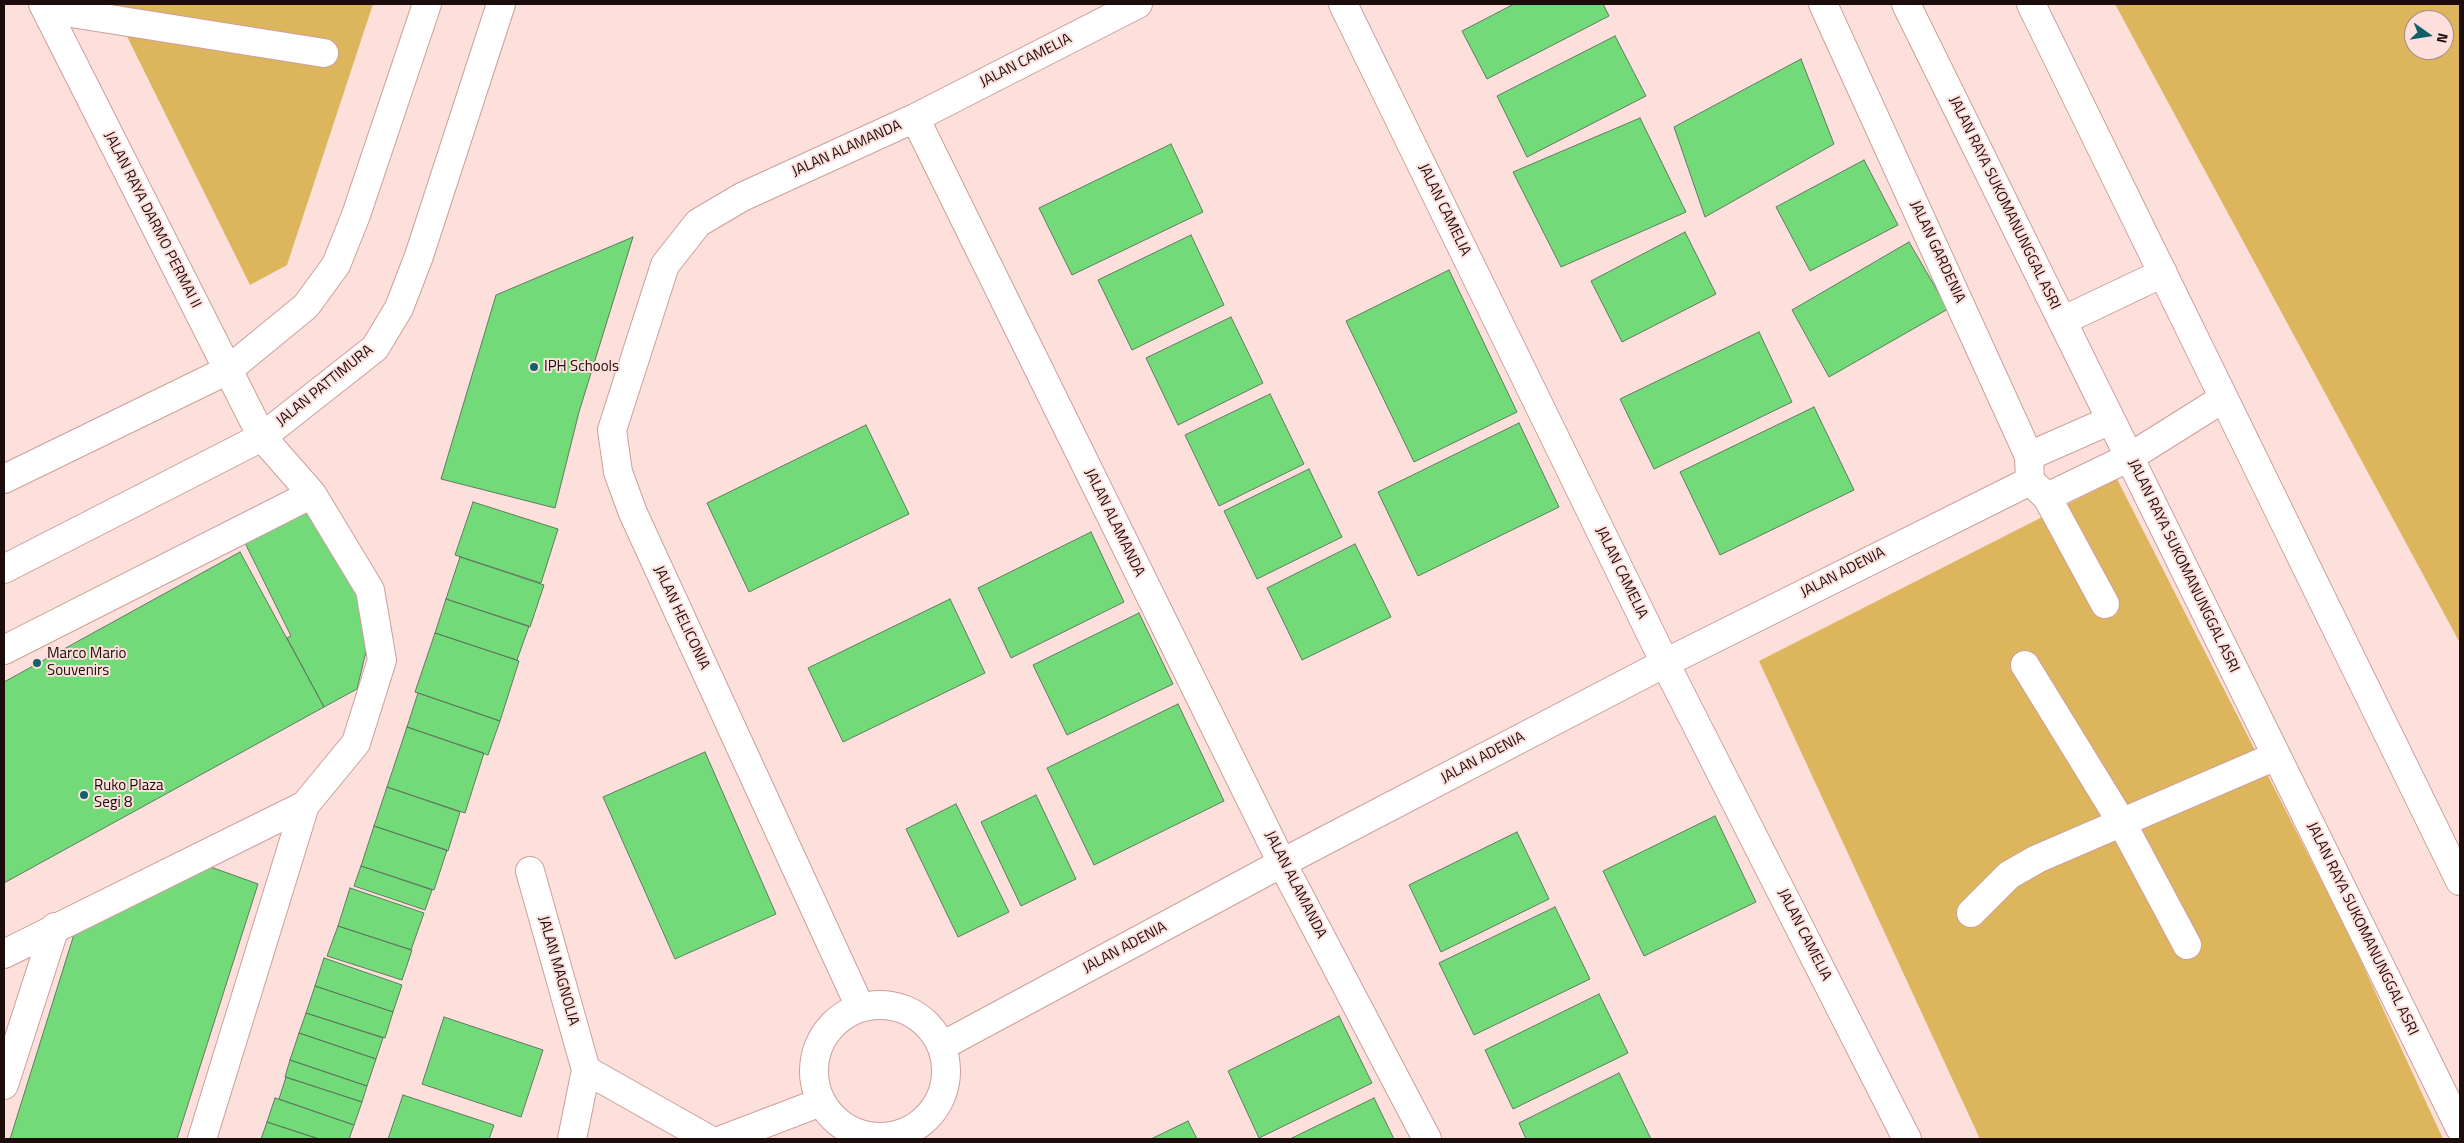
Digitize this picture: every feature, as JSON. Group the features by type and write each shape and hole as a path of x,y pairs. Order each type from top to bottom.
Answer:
{"street":[{"path":"4,480 228,370 306,306 336,265 356,216 427,4"},
{"name":"JALAN PATTIMURA","path":"4,569 262,437 375,348 399,308 419,256 502,4"},
{"name":"JALAN CAMELIA","path":"915,118 1138,4"},
{"name":"JALAN CAMELIA","path":"1343,4 1665,663 1907,1139"},
{"name":"JALAN GARDENIA","path":"1823,4 2035,478 2105,604"},
{"name":"JALAN RAYA SUKOMANUNGGAL ASRI","path":"1906,4 2460,1128"},
{"path":"2031,4 2460,881"},
{"path":"44,7 324,53"},
{"name":"JALAN RAYA DARMO PERMAI II","path":"44,7 262,437 312,494 370,590 382,660 356,743 305,805"},
{"name":"JALAN ALAMANDA","path":"698,223 742,197 915,118 1282,863 1427,1139"},
{"name":"JALAN HELICONIA","path":"698,223 665,265 639,341 612,430 618,472 633,513 860,1007"},
{"path":"2062,321 2163,273"},
{"name":"JALAN ADENIA","path":"2035,478 2130,457 2224,398"},
{"name":"JALAN ADENIA","path":"942,1046 1282,863 1665,663 2035,478 2111,420"},
{"path":"4,650 312,494"},
{"path":"2025,665 2122,823 2187,945"},
{"path":"1971,913 2009,875 2037,859 2276,756"},
{"path":"4,954 55,927 305,805"},
{"path":"202,1139 305,805"},
{"name":"JALAN MAGNOLIA","path":"530,871 586,1070 572,1139"},
{"path":"4,1085 55,927"},
{"path":"882,1004 903,1008 922,1019 942,1046 945,1083 924,1132 877,1138 854,1132 834,1120 821,1102 814,1080 814,1056 824,1035 839,1018 860,1007 882,1004"},
{"path":"586,1070 708,1139"},
{"path":"724,1139 821,1102"}],"shaded area":[{"path":"111,4 373,4 287,265 250,285"},
{"path":"2115,4 2460,4 2460,643"},
{"path":"2117,479 2348,933 2443,1139 1980,1139 1759,661"}],"building":[{"path":"1514,4 1603,4 1609,16 1487,79 1462,31"},
{"path":"1615,36 1646,96 1527,157 1497,96"},
{"path":"1801,59 1834,144 1705,217 1674,127"},
{"path":"1640,118 1686,212 1561,267 1513,172"},
{"path":"1171,144 1203,212 1072,275 1039,208"},
{"path":"1864,160 1898,225 1810,271 1776,207"},
{"path":"1685,232 1716,294 1622,342 1591,281"},
{"path":"1191,235 1224,305 1132,350 1098,280"},
{"name":"IPH Schools","path":"633,237 579,412 555,508 441,479 496,295"},
{"path":"1909,242 1948,309 1829,377 1792,310"},
{"path":"1449,270 1517,412 1414,462 1346,321"},
{"path":"1231,317 1263,383 1178,425 1146,358"},
{"path":"1759,332 1792,402 1654,469 1620,399"},
{"path":"1270,394 1304,464 1219,506 1185,435"},
{"path":"1814,407 1854,490 1720,555 1680,472"},
{"path":"1519,423 1559,507 1418,576 1378,492"},
{"path":"866,425 909,514 749,592 707,503"},
{"path":"1309,469 1342,537 1257,579 1224,511"},
{"path":"473,502 558,529 541,583 455,555"},
{"path":"313,508 371,624 357,689 324,707 287,638 291,636 245,543"},
{"path":"1091,532 1124,602 1011,658 978,588"},
{"path":"1355,544 1391,617 1302,660 1267,588"},
{"name":"Ruko Plaza Segi 8","path":"240,552 324,707 4,883 4,682"},
{"path":"460,557 544,585 530,627 446,599"},
{"path":"446,599 529,626 517,660 435,633"},
{"path":"950,599 985,673 843,742 808,668"},
{"path":"1139,613 1173,684 1067,735 1033,665"},
{"path":"435,633 519,661 500,721 415,692"},
{"path":"418,693 500,721 488,755 407,727"},
{"path":"1178,704 1224,801 1094,865 1047,768"},
{"path":"407,727 484,753 465,813 387,787"},
{"path":"705,752 776,914 675,959 603,797"},
{"path":"387,787 460,812 448,851 374,826"},
{"path":"1036,795 1076,879 1021,906 981,822"},
{"path":"956,804 1009,912 958,937 906,829"},
{"path":"1715,816 1756,902 1644,956 1603,871"},
{"path":"374,826 447,850 434,890 361,866"},
{"path":"1517,832 1549,899 1441,952 1409,885"},
{"path":"194,861 258,884 177,1139 10,1139 76,928"},
{"path":"361,866 432,890 425,910 354,886"},
{"path":"350,888 424,913 411,950 338,926"},
{"path":"1555,907 1590,979 1474,1035 1439,963"},
{"path":"338,926 412,950 402,980 327,956"},
{"path":"324,958 402,985 393,1012 315,986"},
{"path":"315,986 393,1012 385,1038 306,1013"},
{"path":"1599,994 1628,1053 1513,1109 1485,1050"},
{"path":"306,1013 383,1038 376,1059 299,1033"},
{"path":"1339,1016 1372,1083 1259,1138 1228,1071"},
{"path":"444,1017 543,1050 521,1117 422,1084"},
{"path":"299,1033 376,1059 367,1086 290,1060"},
{"path":"290,1060 367,1086 362,1102 285,1077"},
{"path":"1619,1073 1651,1139 1526,1139 1519,1123"},
{"path":"286,1077 362,1102 354,1125 279,1099"},
{"path":"403,1095 494,1125 489,1139 388,1139"},
{"path":"275,1098 354,1125 349,1139 319,1139 267,1122"},
{"path":"1374,1098 1394,1139 1290,1139"},
{"path":"1188,1121 1197,1139 1151,1139"},
{"path":"267,1122 319,1139 261,1139"}],"place":[{"name":"IPH Schools","path":"534,367"},
{"name":"Marco Mario Souvenirs","path":"37,663"},
{"name":"Ruko Plaza Segi 8","path":"84,795"}]}
